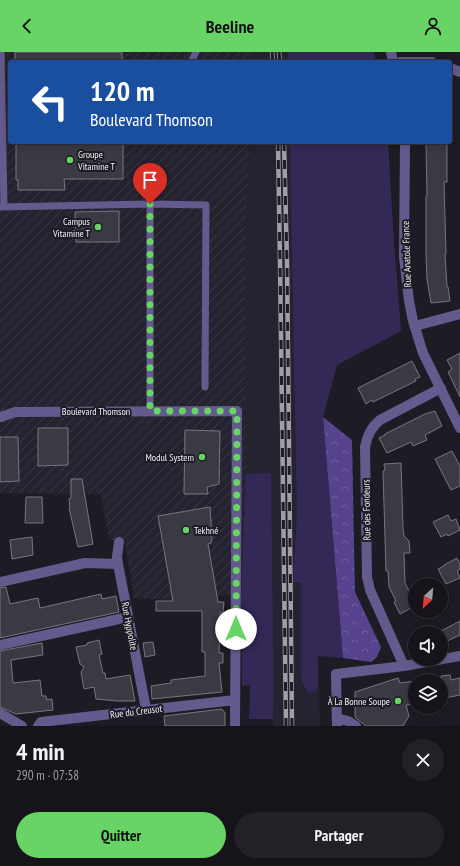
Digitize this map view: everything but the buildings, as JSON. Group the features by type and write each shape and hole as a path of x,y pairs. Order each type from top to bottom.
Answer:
{"street":[{"name":"Rue Anatole France","path":"405,144 404,264 408,291 415,326 423,352 460,428"},
{"path":"415,326 460,314"},
{"name":"Rue des Fondeurs","path":"404,666 370,590 367,577 365,446 370,432 380,420 441,388"},
{"name":"Boulevard Thomson","path":"1,417 15,412 237,411 235,726"},
{"name":"Rue Hyppolite","path":"119,542 117,557 118,564 146,709"},
{"path":"0,582 85,563 118,564"},
{"path":"0,645 128,617"},
{"path":"356,726 348,721 337,722 336,674 404,666 460,656"},
{"name":"Rue du Creusot","path":"38,726 41,722 235,700"},
{"path":"0,713 22,726"}],"lane":[{"path":"1,52 2,207 150,204 206,205 205,387"},
{"path":"150,204 150,411"}],"shaded area":[{"path":"0,52 251,52 251,60 8,60 8,144 250,144 245,248 246,474 241,594 173,600 134,598 125,542 109,540 101,494 0,493"},
{"path":"251,52 374,52 376,60 251,60"},
{"path":"288,52 374,52 376,60 289,60"},
{"path":"250,144 388,144 401,331 337,365 323,417 318,656 320,726 273,726 274,693 271,473 246,474 245,248"},
{"path":"290,144 388,144 401,331 337,365 323,417 343,658 318,656 318,685 315,691 308,693 301,677 301,583 293,582 297,513"},
{"path":"271,473 274,693 273,719 249,719 250,685 242,686 241,594 246,474"}],"green space":[{"path":"323,417 352,440 355,592 381,647 377,657 371,662 343,658"}],"railway":[{"path":"272,52 273,60"},
{"path":"279,52 280,60"},
{"path":"278,144 286,726"},
{"path":"284,144 287,262 292,726"}],"place":[{"name":"Groupe Vitamine T","path":"70,160"},
{"name":"Campus Vitamine T","path":"98,227"},
{"name":"Modul System","path":"202,457"},
{"name":"Tekhné","path":"186,530"},
{"name":"À La Bonne Soupe","path":"398,701"}],"route":[{"path":"150,204 150,411 237,411 236,629"}]}
